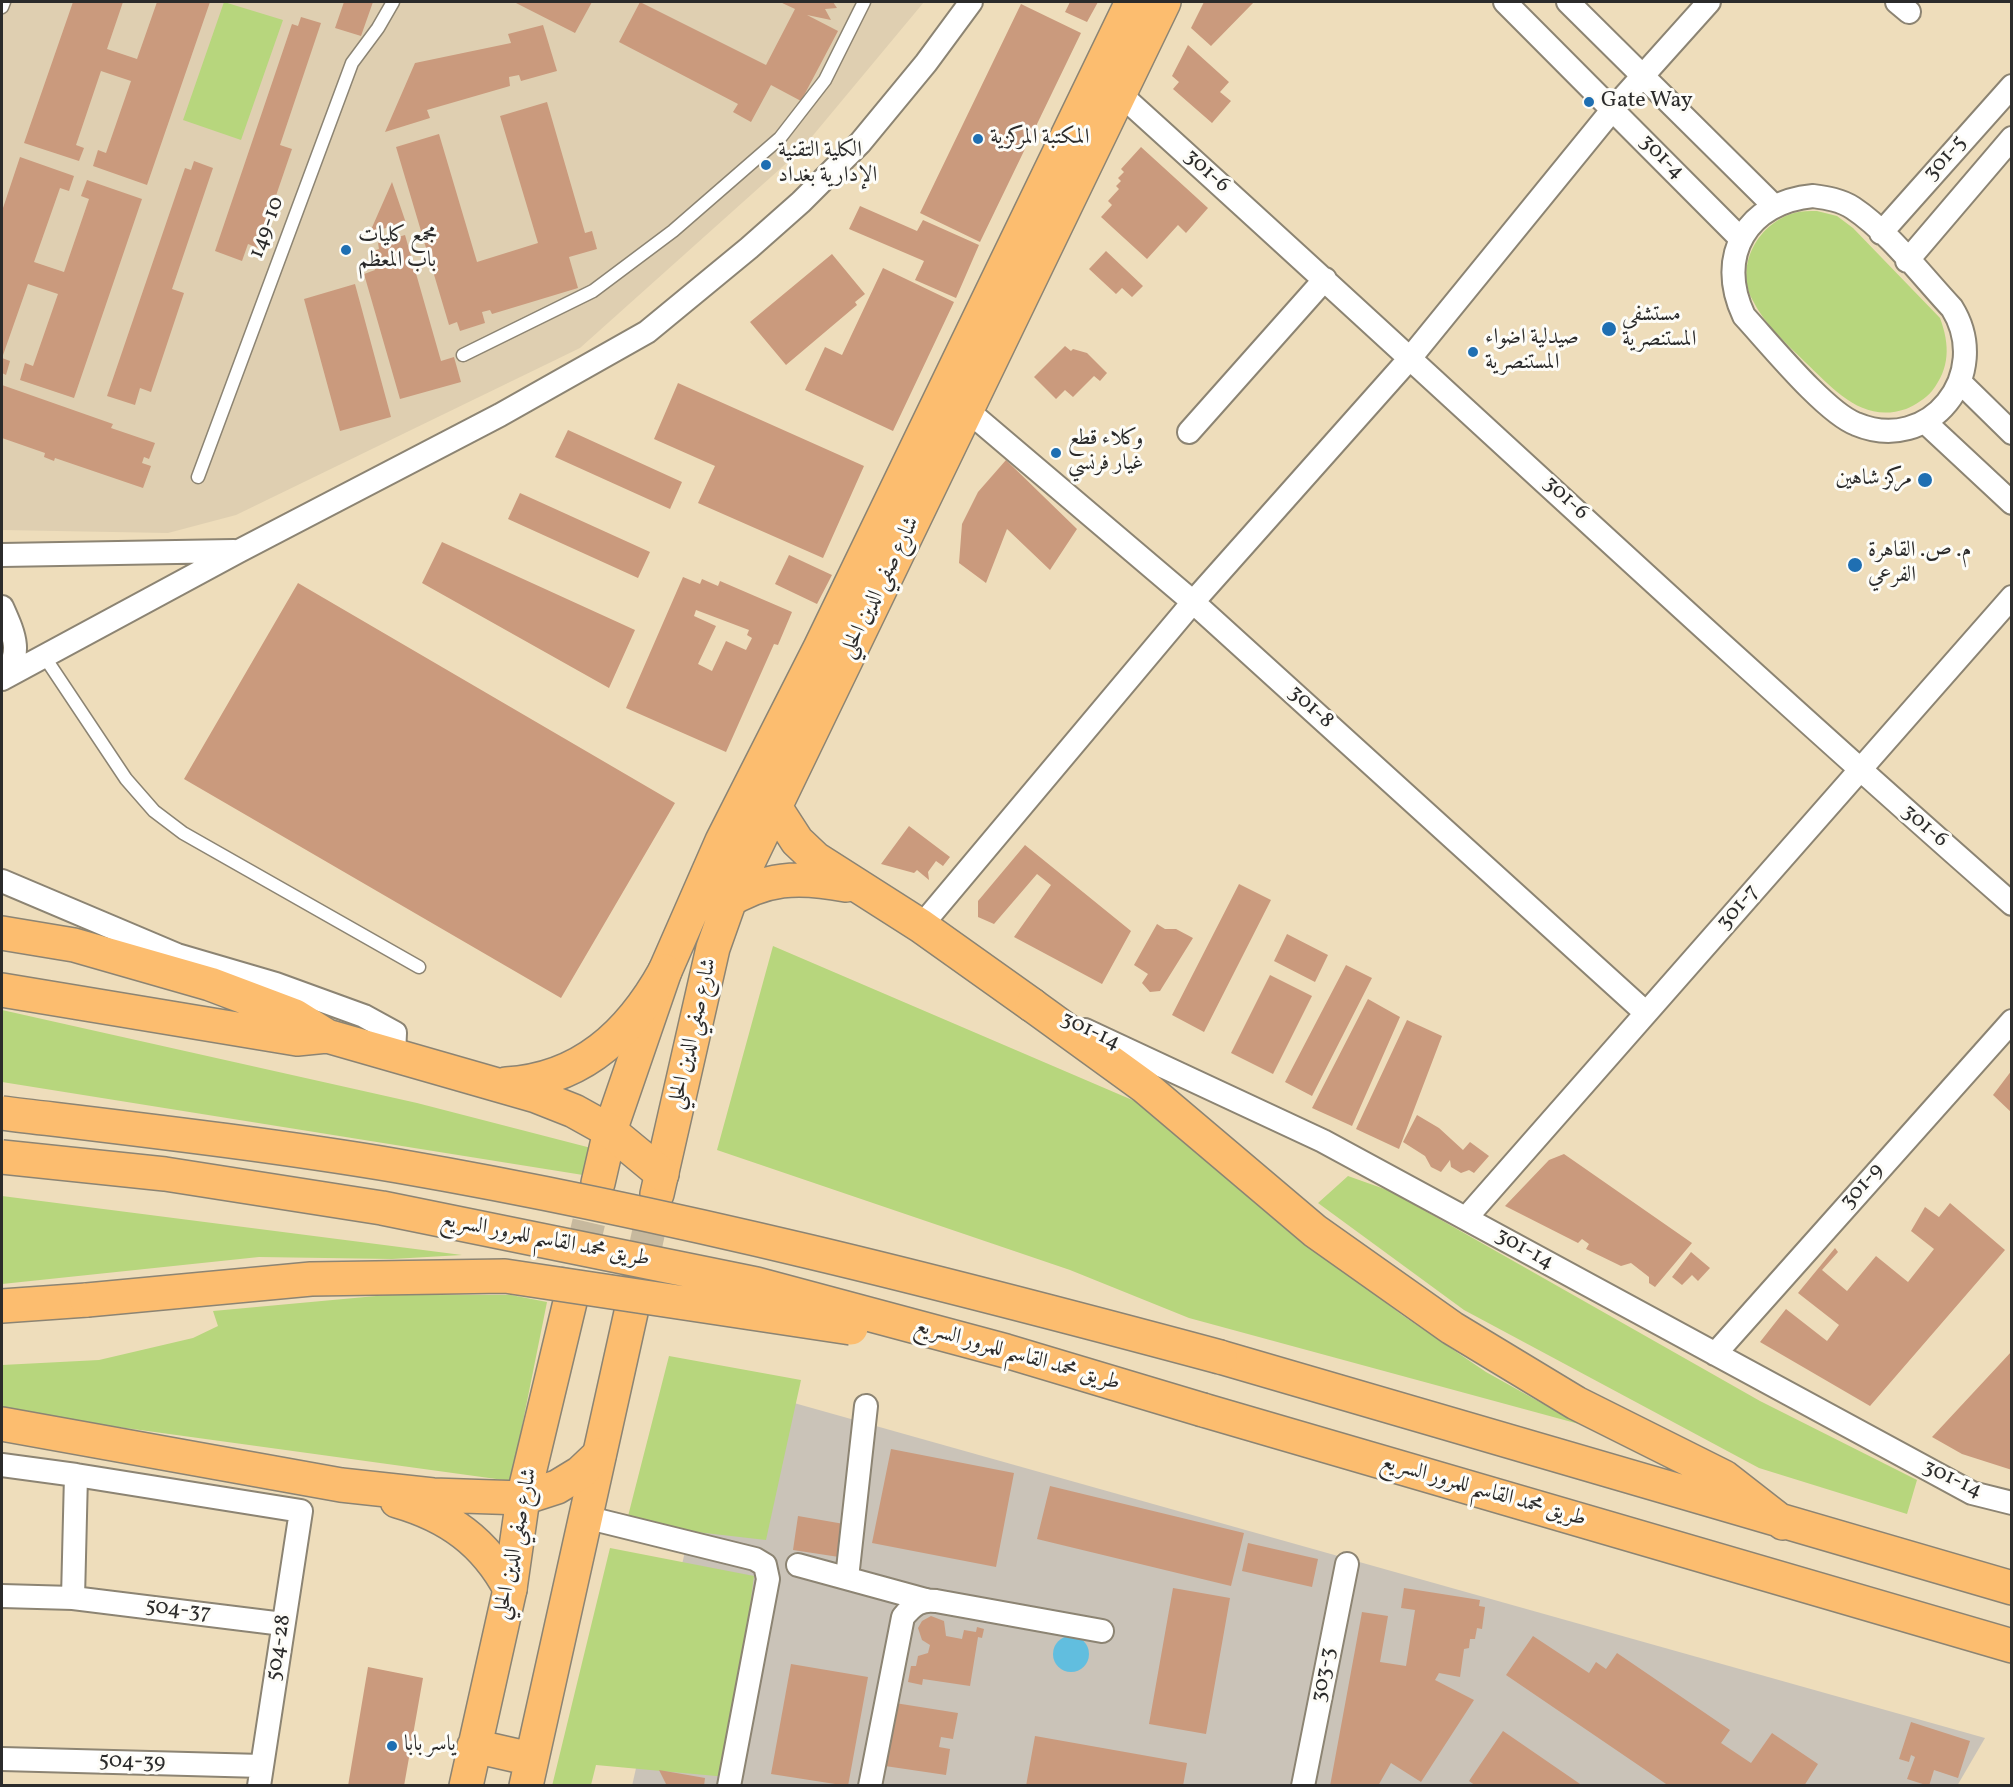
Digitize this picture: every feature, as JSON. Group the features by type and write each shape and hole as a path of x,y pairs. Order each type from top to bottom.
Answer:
{"main road":[{"name":"شارع صفي الدين الحلي","path":"598,1183 610,1131 665,971 722,841 820,648 1132,2"},
{"name":"شارع صفي الدين الحلي","path":"610,1131 660,1184 713,948 730,900 1164,2"},
{"path":"776,807 797,841 816,859 856,887 921,926 1145,1087 1315,1230 1452,1328 1576,1403 1724,1478 1783,1523"},
{"path":"495,1085 531,1083 565,1071 597,1053 648,1003 665,971 701,923 730,900 749,890 782,880 810,878 856,887"},
{"path":"2,933 74,945 210,984 295,1016 327,1036 394,1054 574,1111 610,1131"},
{"path":"2,990 297,1039 327,1036"},
{"name":"طريق محمد القاسم للمرور السريع","path":"2,1113 190,1136 398,1166 748,1236 933,1280 1220,1358 2012,1588"},
{"name":"طريق محمد القاسم للمرور السريع","path":"2,1157 165,1174 382,1208 756,1284 1006,1351 2012,1647"},
{"path":"2,1306 311,1279 505,1276 1006,1351"},
{"name":"شارع صفي الدين الحلي","path":"466,1785 510,1589 523,1498 570,1302"},
{"path":"474,1746 529,1772 632,1308"},
{"path":"2,1424 340,1485 433,1495 523,1498 557,1487 580,1473 599,1455"},
{"path":"340,1485 413,1505 452,1525 479,1543 496,1564 510,1589"}],"street":[{"path":"2,678 239,550 500,415 647,332 784,217 860,143 926,63 971,2"},
{"name":"301-4","path":"1505,2 1741,239"},
{"name":"301-4","path":"1568,2 1773,205"},
{"path":"921,926 1193,602 1411,357 1613,109 1709,2"},
{"name":"301-5","path":"1881,233 2012,86"},
{"name":"301-6","path":"1120,94 1411,357 1859,770 2012,904"},
{"name":"301-5","path":"1907,261 2012,138"},
{"path":"1813,196 1833,199 1852,207 1881,233 1952,308 1961,326 1966,358 1960,382 1943,408 1924,422 1904,430 1879,431 1855,424 1835,411 1744,316 1737,302 1733,278 1735,254 1749,226 1773,205 1792,198 1813,196"},
{"path":"1189,432 1325,279"},
{"path":"1960,382 2012,433"},
{"name":"301-8","path":"967,410 1193,602 1646,1013"},
{"path":"1924,422 2012,503"},
{"path":"2,555 239,550"},
{"name":"301-7","path":"1466,1218 2012,597"},
{"path":"2,607 14,637 16,653 12,667 2,678"},
{"path":"2,881 177,955 276,984 364,1016 394,1033 394,1054"},
{"name":"301-14","path":"1032,1005 1323,1141 1972,1493 2012,1503"},
{"name":"301-9","path":"1715,1354 2012,1021"},
{"path":"847,1578 866,1406"},
{"path":"2,1465 76,1474 73,1598"},
{"name":"504-28","path":"76,1474 301,1511 260,1776"},
{"path":"585,1516 755,1558 765,1565 768,1579 729,1785"},
{"name":"303-3","path":"1303,1785 1347,1564"},
{"path":"798,1565 926,1600 1102,1631"},
{"name":"504-37","path":"2,1596 73,1598 284,1624"},
{"path":"870,1785 903,1617 913,1605 926,1600"},
{"name":"504-39","path":"2,1759 260,1776"}],"lane":[{"path":"2,7 4,2"},
{"name":"149-10","path":"198,477 352,63 378,28 393,2"},
{"path":"463,355 593,291 673,231 780,138 825,80 864,2"},
{"path":"44,656 126,779 154,811 183,833 419,966"}],"shaded area":[{"name":"مجمع كليات باب المعظم","path":"2,2 924,2 800,151 580,348 236,515 168,533 2,530"},
{"path":"723,1383 1985,1738 1957,1786 632,1786"}],"green space":[{"path":"224,2 283,20 241,140 183,120"},
{"path":"1817,211 1837,216 1853,228 1940,318 1947,347 1942,374 1929,394 1906,409 1876,412 1862,408 1838,393 1769,325 1752,299 1747,286 1746,272 1749,259 1761,235 1781,218 1797,212"},
{"path":"773,946 1151,1108 1319,1252 1402,1315 1486,1372 1579,1424 1189,1318 1070,1270 717,1150"},
{"path":"2,1010 417,1103 595,1149 583,1175 2,1082"},
{"path":"1348,1176 1390,1191 1760,1401 1917,1480 1907,1514 1759,1468 1464,1310 1318,1203"},
{"path":"2,1196 462,1255 392,1259 259,1257 2,1284"},
{"path":"387,1295 511,1295 547,1302 511,1481 31,1415 2,1407 2,1365 99,1360 193,1338 218,1326 213,1311"},
{"path":"669,1356 801,1380 766,1540 626,1524"},
{"path":"610,1548 754,1576 727,1777 596,1765 591,1785 552,1786"}],"water":[{"path":"1071,1636 1084,1641 1089,1654 1084,1667 1071,1672 1058,1667 1053,1654 1058,1641"}],"building":[{"path":"73,2 123,2 107,49 137,59 157,2 210,2 147,185 93,166 98,150 106,153 131,81 101,71 76,145 84,148 79,161 24,143"},
{"path":"344,2 373,2 361,36 335,28"},
{"path":"514,2 592,2 575,33"},
{"path":"640,2 766,65 795,9 780,2 833,2 837,8 825,9 831,20 807,15 838,31 801,101 771,85 751,122 733,112 738,104 619,42"},
{"path":"1070,2 1098,2 1087,22 1065,12"},
{"path":"1204,2 1254,2 1211,46 1191,28"},
{"path":"1021,4 1081,33 980,242 920,213"},
{"path":"301,17 321,23 280,145 292,149 258,248 248,244 242,261 215,251 292,24 298,26"},
{"path":"543,25 557,71 521,81 519,75 509,77 510,86 427,110 430,118 385,132 415,63 511,43 508,34"},
{"path":"1188,45 1229,82 1220,92 1231,101 1212,123 1173,89 1179,82 1172,76"},
{"path":"547,102 585,233 592,231 597,249 569,257 578,288 492,314 490,310 482,312 485,323 460,331 457,322 449,325 396,147 439,134 477,262 538,243 500,116"},
{"path":"1141,147 1208,208 1186,233 1178,225 1147,259 1101,217 1112,205 1108,201 1119,189 1116,186 1121,181 1118,178 1124,172 1121,169"},
{"path":"20,157 74,176 69,191 60,188 34,262 64,272 89,199 81,196 87,180 142,199 74,398 20,380 25,363 33,366 58,294 28,284 2,358 2,211"},
{"path":"194,161 213,168 172,289 184,293 151,392 140,388 135,405 107,396 185,168 191,170"},
{"path":"392,182 406,223 370,232"},
{"path":"860,206 917,231 923,220 979,245 956,298 915,280 924,261 849,229"},
{"path":"405,235 441,361 454,357 461,382 400,399 364,274 375,270 370,252 379,249 378,243"},
{"path":"1106,251 1143,286 1132,297 1122,288 1116,294 1089,269"},
{"path":"832,254 865,294 855,302 857,305 786,365 750,322"},
{"path":"883,268 954,302 893,431 805,390 825,347 842,355"},
{"path":"355,284 391,417 340,431 304,299"},
{"path":"1065,346 1071,351 1073,349 1087,353 1107,373 1100,381 1094,376 1073,397 1065,390 1056,399 1034,377"},
{"path":"2,358 10,361 6,375 2,373"},
{"path":"678,383 864,466 823,558 698,503 715,466 654,439"},
{"path":"2,385 113,424 111,428 155,443 149,459 144,457 142,463 151,466 143,488 55,458 54,461 44,457 45,453 2,438"},
{"path":"568,430 682,482 670,509 555,457"},
{"path":"1006,460 1077,529 1050,570 1007,529 986,583 959,563 962,524 978,492"},
{"path":"520,493 650,552 638,578 508,519"},
{"path":"442,542 635,630 609,688 422,583"},
{"path":"789,555 832,575 817,604 775,584"},
{"path":"683,577 700,584 702,579 718,586 720,581 792,612 778,645 774,644 726,752 626,708","holes":["696,610 749,630 747,635 752,638 746,650 726,641 712,671 698,664 716,626 694,616"]},
{"path":"298,583 675,803 561,998 184,779"},
{"path":"909,826 950,857 943,866 936,861 928,872 929,880 917,870 914,873 881,864"},
{"path":"1025,845 1131,931 1102,984 1014,937 1051,885 1037,874 994,924 978,917 978,901"},
{"path":"1239,884 1271,900 1204,1032 1172,1015"},
{"path":"1157,924 1165,929 1176,929 1193,938 1160,991 1150,992 1142,983 1148,974 1134,965"},
{"path":"1287,934 1328,955 1315,982 1274,961"},
{"path":"1346,965 1372,978 1312,1096 1285,1082"},
{"path":"1270,975 1312,996 1273,1074 1231,1053"},
{"path":"1368,999 1400,1017 1352,1126 1312,1108"},
{"path":"1407,1020 1442,1036 1399,1149 1356,1129"},
{"path":"2012,1070 2012,1113 1993,1095"},
{"path":"1417,1115 1439,1128 1463,1150 1470,1142 1489,1156 1474,1173 1469,1170 1461,1173 1451,1167 1450,1160 1441,1172 1431,1167 1425,1156 1403,1142"},
{"path":"1564,1154 1692,1243 1655,1287 1649,1283 1649,1277 1631,1263 1621,1266 1586,1249 1589,1244 1582,1239 1578,1243 1505,1206 1549,1160"},
{"path":"1950,1203 2005,1250 1870,1406 1760,1342 1786,1309 1827,1341 1839,1325 1798,1293 1835,1248 1838,1252 1822,1270 1847,1291 1876,1256 1908,1282 1934,1249 1911,1231 1925,1207 1939,1217"},
{"path":"1691,1252 1710,1268 1698,1281 1692,1275 1682,1285 1672,1277"},
{"path":"2012,1351 2012,1470 1962,1454 1932,1437"},
{"path":"891,1449 1014,1473 996,1567 872,1543"},
{"path":"1050,1486 1244,1533 1231,1586 1037,1539"},
{"path":"798,1516 844,1524 839,1557 793,1550"},
{"path":"1248,1543 1318,1559 1312,1587 1242,1571"},
{"path":"1173,1588 1230,1598 1206,1734 1149,1724"},
{"path":"1404,1588 1480,1600 1479,1606 1485,1607 1482,1629 1477,1628 1475,1639 1470,1639 1469,1648 1464,1649 1460,1677 1439,1673 1435,1680 1474,1700 1421,1782 1391,1763 1378,1786 1330,1786 1362,1612 1388,1616 1380,1662 1406,1666 1415,1610 1401,1608"},
{"path":"931,1616 944,1621 946,1636 962,1639 964,1630 976,1632 977,1627 984,1629 982,1638 978,1637 970,1686 923,1679 922,1685 908,1682 911,1666 916,1666 918,1656 928,1653 930,1645 922,1640 918,1628 922,1621"},
{"path":"1533,1636 1589,1673 1596,1662 1606,1669 1617,1653 1730,1730 1721,1743 1751,1763 1772,1733 1818,1764 1804,1786 1669,1786 1506,1675"},
{"path":"791,1664 868,1677 848,1786 771,1774"},
{"path":"368,1667 423,1678 404,1786 348,1786"},
{"path":"895,1703 958,1713 953,1739 941,1737 939,1747 950,1749 946,1775 885,1766"},
{"path":"1911,1722 1970,1741 1958,1778 1934,1770 1929,1786 1907,1779 1915,1757 1911,1755 1909,1762 1899,1759"},
{"path":"1503,1731 1583,1786 1476,1786 1469,1781"},
{"path":"1035,1736 1187,1763 1183,1786 1026,1786"},
{"path":"659,1770 705,1778 704,1786 667,1786"}],"tunnel":[{"path":"570,1302 598,1183"},
{"path":"632,1308 657,1194"}],"place":[{"name":"Gate Way","path":"1589,102"},
{"name":"المكتبة المركزية","path":"978,139"},
{"name":"الكلية التقنية الإدارية بغداد","path":"766,165"},
{"name":"مجمع كليات باب المعظم","path":"346,250"},
{"name":"مستشفى المستنصرية","path":"1609,329"},
{"name":"صيدلية اضواء المستنصرية","path":"1473,352"},
{"name":"وكلاء قطع غيار فرنسي","path":"1056,453"},
{"name":"مركز شاهين","path":"1925,480"},
{"name":"م. ص. القاهرة الفرعي","path":"1855,565"},
{"name":"ياسر بابا","path":"392,1746"}]}
